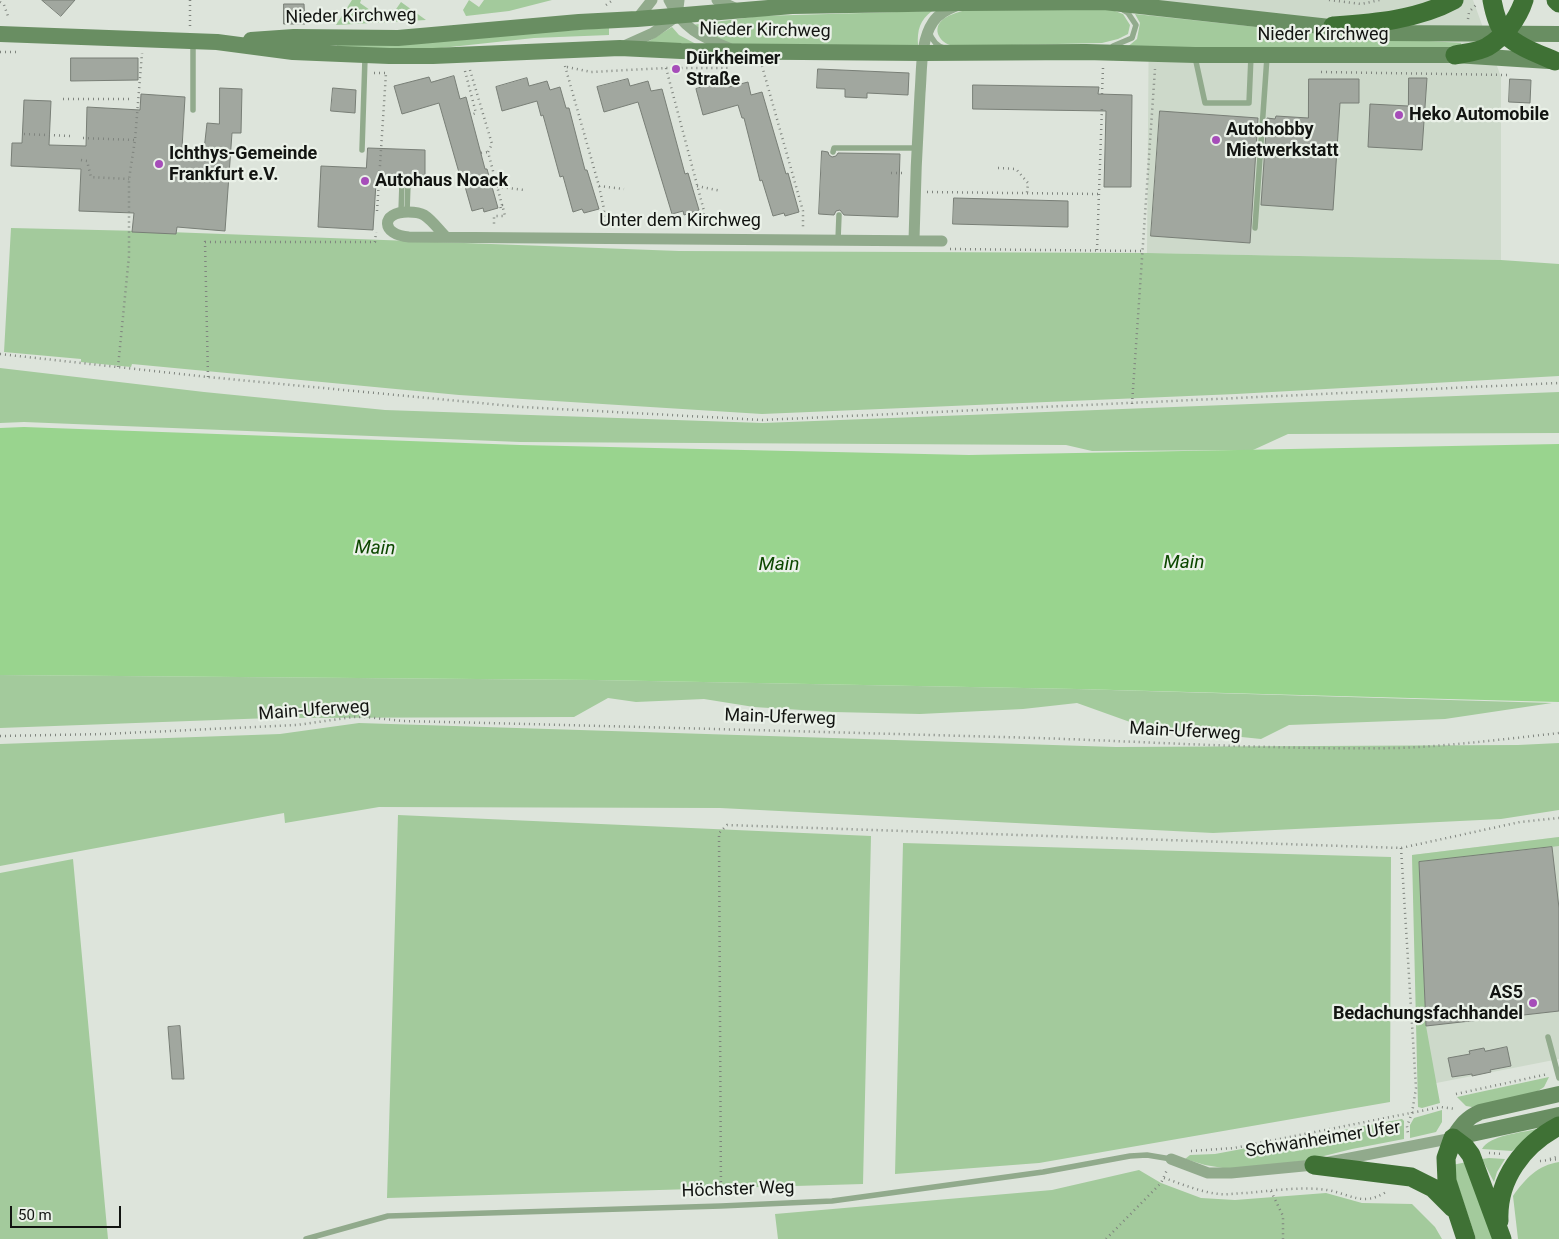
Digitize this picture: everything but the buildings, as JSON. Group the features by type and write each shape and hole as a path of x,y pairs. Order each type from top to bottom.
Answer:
{"highway":[{"path":"1333,26 1376,23 1408,17 1439,8 1454,0"},
{"path":"1455,55 1485,48 1504,33 1515,19 1524,0"},
{"path":"1556,0 1559,3"},
{"path":"1485,1 1504,33 1523,47 1557,61"},
{"path":"1501,1233 1498,1214 1500,1202 1512,1168 1525,1150 1559,1126"},
{"path":"1466,1239 1447,1180 1446,1158 1453,1138 1472,1154 1501,1233"},
{"path":"1314,1165 1411,1178 1433,1188 1457,1212"}],"main road":[{"name":"Nieder Kirchweg","path":"0,34 193,40 293,52 365,56 589,21 637,19 678,8 741,11 792,6 965,2 1104,2 1384,33 1559,34"},
{"name":"Nieder Kirchweg","path":"217,42 294,37 398,38 433,46 620,48 681,51 1455,55 1557,61"},
{"path":"1453,1138 1461,1124 1469,1117 1480,1112 1559,1094"},
{"name":"Schwanheimer Ufer","path":"1453,1138 1559,1115"}],"street":[{"path":"637,19 652,0"},
{"path":"669,0 705,38 735,50"},
{"path":"717,0 741,11"},
{"name":"Nieder Kirchweg","path":"923,53 928,30 934,20 946,10 965,2"},
{"path":"620,48 654,32 678,8"},
{"path":"914,240 916,148 923,53"},
{"path":"404,212 416,212 425,215 446,237"},
{"name":"Unter dem Kirchweg","path":"404,212 390,217 387,223 392,233 399,236 942,241"},
{"name":"Schwanheimer Ufer","path":"1170,1159 1193,1169 1208,1173 1218,1173 1314,1165 1453,1138"}],"lane":[{"name":"Nieder Kirchweg","path":"1086,52 1118,45 1132,38 1136,25 1128,13 1104,2"},
{"name":"Nieder Kirchweg","path":"928,30 932,39 940,47 958,52"},
{"path":"193,40 193,110"},
{"path":"1195,55 1205,103 1249,103 1259,55"},
{"path":"1255,228 1259,55"},
{"path":"362,150 365,56"},
{"path":"833,152 834,148 916,148"},
{"path":"404,212 405,183"},
{"path":"838,240 839,215"},
{"path":"1548,1037 1559,1078"},
{"name":"Höchster Weg","path":"306,1239 388,1216 832,1201 1043,1172 1130,1156 1147,1155 1170,1159"}],"path":[{"path":"190,0 190,26 193,40"},
{"path":"1329,0 1361,4 1380,0"},
{"path":"1468,20 1468,12 1485,1"},
{"path":"0,2 4,5 9,19"},
{"path":"118,367 129,256 129,179 135,140 143,39"},
{"path":"0,52 5,52"},
{"path":"761,65 802,210 803,240"},
{"path":"565,66 604,208 604,238"},
{"path":"666,68 703,208"},
{"path":"1102,94 1103,68"},
{"path":"1132,404 1154,69"},
{"path":"470,70 492,144 488,152 505,216 494,216 493,237"},
{"path":"465,71 476,113 471,115"},
{"path":"377,213 386,73"},
{"path":"63,100 130,99"},
{"path":"1097,251 1102,107"},
{"path":"24,134 71,136"},
{"path":"83,138 135,140"},
{"path":"481,153 488,152"},
{"path":"81,160 87,161 91,178 129,179"},
{"path":"998,168 1016,169 1028,183 1027,193"},
{"path":"891,173 900,173"},
{"path":"492,186 524,190"},
{"path":"599,186 624,190"},
{"path":"697,186 721,191"},
{"path":"915,191 1098,194"},
{"path":"208,378 205,242 375,242 376,230"},
{"path":"942,241 952,250 1142,251"},
{"path":"0,354 208,378 522,407 763,420 1559,384"},
{"name":"Main-Uferweg","path":"0,736 104,734 297,725 366,717 403,721 740,729 1248,747 1400,748 1512,739 1559,733"},
{"path":"721,1206 719,833 727,825 1401,848 1520,822 1559,818"},
{"path":"1401,848 1416,1088 1412,1114 1407,1126 1408,1138"},
{"path":"1456,1094 1550,1074"},
{"path":"1170,1159 1186,1152 1234,1148 1441,1107"},
{"path":"1488,1153 1509,1155"},
{"path":"1535,1160 1544,1162 1559,1158"},
{"path":"1106,1239 1164,1178 1203,1192 1222,1194 1292,1189 1328,1190 1365,1200 1377,1198 1391,1188"},
{"path":"1271,1191 1283,1216 1284,1239"}],"shaded area":[{"path":"352,0 361,0 360,3 387,22 401,2 426,20 336,25"},
{"path":"469,0 479,7 484,0 552,0 509,11 466,16 463,10"},
{"path":"1149,0 1473,0 1501,77 1501,260 1147,253"},
{"path":"1104,7 1123,14 1130,25 1128,34 1102,43 954,46 942,41 938,34 939,24 942,20 966,10"},
{"path":"932,11 920,26 918,45 730,45 692,25 760,16"},
{"path":"1135,14 1332,35 1461,43 1461,48 1126,48 1137,39 1140,23"},
{"path":"672,27 679,35 696,44 646,43"},
{"path":"609,28 609,35 534,38 404,52 336,48 337,45"},
{"path":"11,228 142,231 679,251 1147,253 1501,260 1559,264 1559,376 1236,394 762,414 459,395 132,364 131,367 81,362 81,359 4,352"},
{"path":"0,368 204,392 385,410 763,423 1559,392 1559,433 1288,434 1253,450 1092,451 1066,445 520,442 24,422 0,423"},
{"path":"0,675 596,680 1077,689 1552,703 1445,719 1289,725 1261,739 1144,727 1077,703 1023,709 920,714 833,712 754,707 704,699 636,702 608,698 574,717 271,718 0,728"},
{"path":"359,723 1116,747 1518,745 1559,743 1559,810 1501,819 1213,833 720,808 379,807 285,823 284,813 0,866 0,744 280,734"},
{"path":"398,815 871,836 863,1184 387,1198"},
{"path":"1559,837 1559,1059 1421,1086 1412,855"},
{"path":"1559,837 1559,846 1419,863 1426,1026 1440,1103 1422,1108 1418,1107 1412,855"},
{"path":"903,843 1391,857 1390,1102 1039,1163 895,1174"},
{"path":"73,859 108,1239 0,1239 0,873"},
{"path":"1549,1077 1544,1087 1535,1093 1472,1107 1466,1106 1457,1097"},
{"path":"1442,1110 1442,1122 1436,1132 1410,1138 1410,1125 1414,1118"},
{"path":"1402,1119 1404,1121 1404,1139 1304,1161 1229,1169 1185,1159 1190,1155 1215,1154"},
{"path":"1539,1129 1512,1151 1482,1149 1486,1144 1499,1138"},
{"path":"1482,1159 1505,1159 1497,1172 1494,1182"},
{"path":"1467,1162 1494,1239 1476,1239 1452,1165"},
{"path":"1559,1162 1559,1239 1518,1239 1513,1196 1522,1184 1538,1170"},
{"path":"1139,1170 1161,1183 1201,1198 1235,1200 1326,1193 1362,1203 1412,1204 1435,1227 1442,1239 778,1239 775,1214 1052,1190"}],"water":[{"name":"Main","path":"24,427 520,445 969,455 1559,444 1559,702 1077,689 596,680 0,675 0,428"}],"place":[{"name":"Dürkheimer Straße","path":"676,69"},
{"name":"Heko Automobile","path":"1399,115"},
{"name":"Autohobby Mietwerkstatt","path":"1216,140"},
{"name":"Ichthys-Gemeinde Frankfurt e.V.","path":"159,164"},
{"name":"Autohaus Noack","path":"365,181"},
{"name":"AS5 Bedachungsfachhandel","path":"1533,1003"}]}
